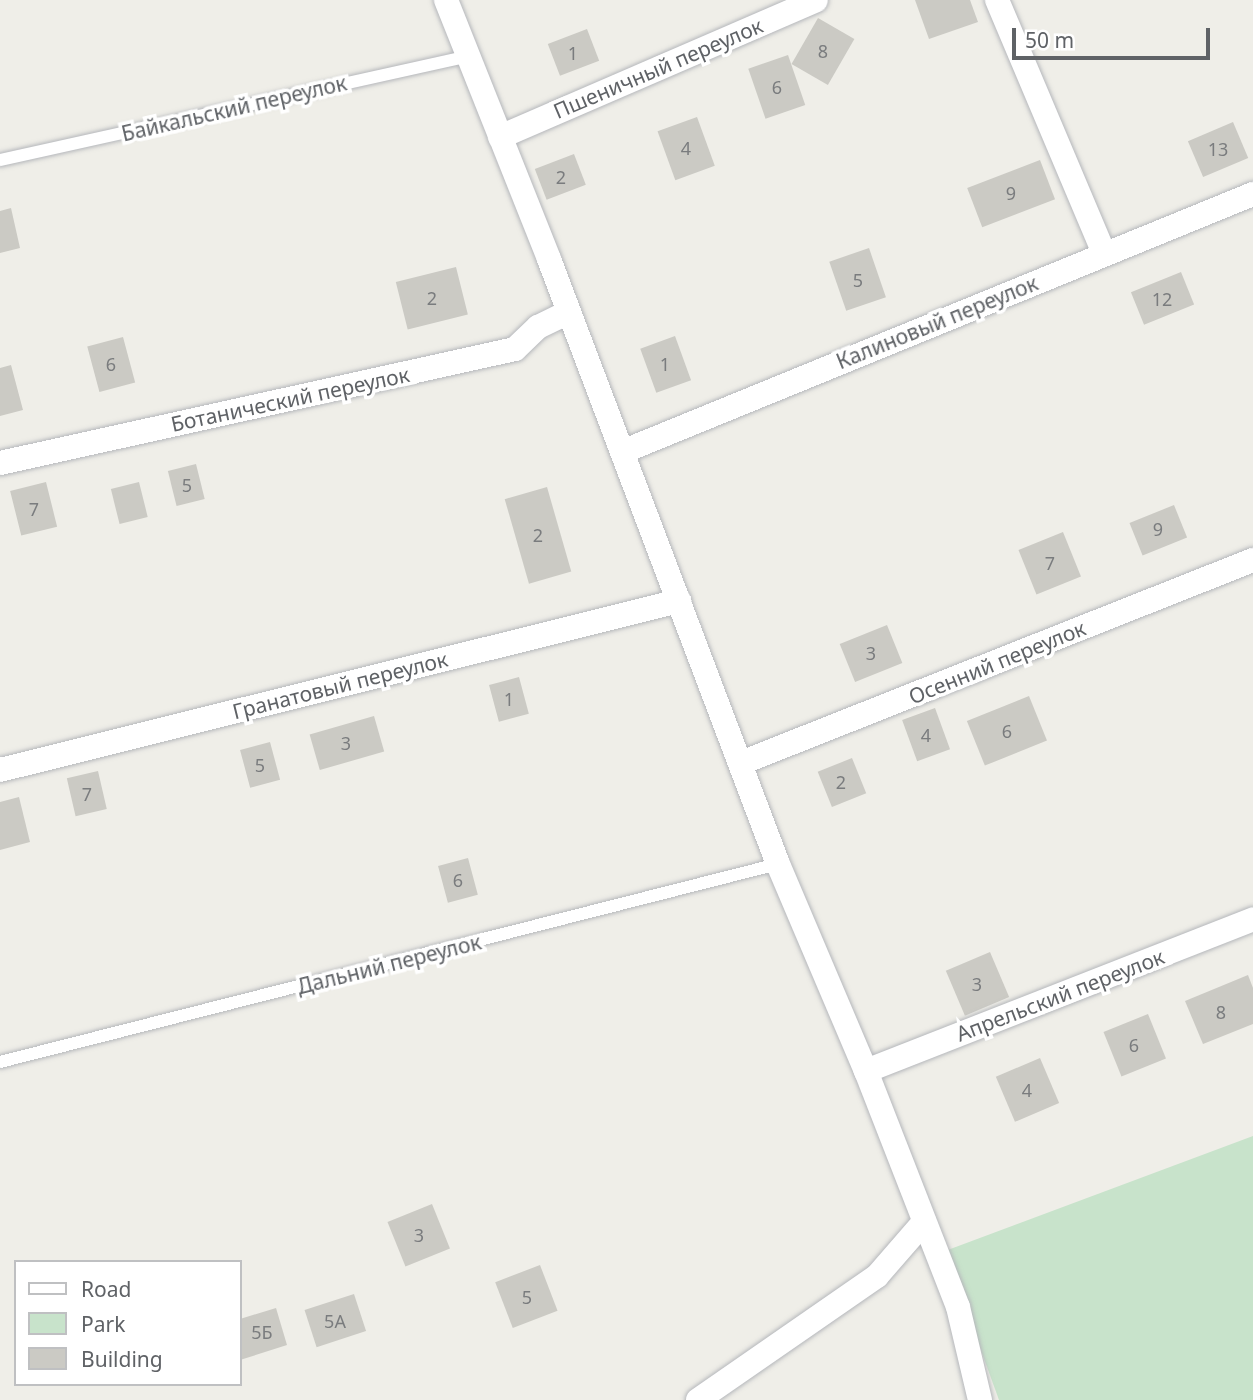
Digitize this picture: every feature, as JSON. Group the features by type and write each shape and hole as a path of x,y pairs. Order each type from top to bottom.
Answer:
{"street":[{"path":"446,0 569,312 778,864 866,1071 958,1307 980,1400"},
{"name":"Пшеничный переулок","path":"500,137 816,0"},
{"path":"997,0 1104,253"},
{"name":"Калиновый переулок","path":"622,452 1253,194"},
{"name":"Ботанический переулок","path":"0,463 515,349 538,327 569,312"},
{"name":"Осенний переулок","path":"741,764 1253,560"},
{"name":"Гранатовый переулок","path":"0,770 679,601"},
{"name":"Апрельский переулок","path":"866,1071 1253,919"},
{"path":"698,1400 877,1276 924,1222"}],"lane":[{"name":"Байкальский переулок","path":"0,160 469,56"},
{"name":"Дальний переулок","path":"0,1062 778,864"}],"green space":[{"path":"1253,1136 1253,1400 999,1400 945,1251"}],"building":[{"path":"915,0 970,0 978,22 929,39"},
{"path":"818,18 854,39 828,85 792,64"},
{"path":"587,29 599,61 560,76 548,44"},
{"path":"788,55 805,105 766,119 748,69"},
{"path":"697,117 715,166 675,180 658,131"},
{"path":"1233,122 1248,158 1203,177 1188,141"},
{"path":"574,154 586,185 547,200 535,169"},
{"path":"1040,160 1055,199 982,227 967,188"},
{"path":"11,208 20,248 0,253 0,211"},
{"path":"869,248 886,297 846,311 829,262"},
{"path":"456,267 468,315 408,330 396,282"},
{"path":"1181,272 1194,304 1144,325 1131,292"},
{"path":"675,336 691,380 656,393 640,349"},
{"path":"123,337 135,382 99,392 87,347"},
{"path":"11,365 23,410 0,416 0,368"},
{"path":"196,464 205,499 177,506 168,471"},
{"path":"46,482 57,527 21,536 10,491"},
{"path":"139,482 148,517 120,524 111,489"},
{"path":"547,487 571,572 529,584 505,499"},
{"path":"1174,505 1187,537 1143,555 1129,523"},
{"path":"1063,532 1081,577 1036,594 1018,550"},
{"path":"887,625 902,663 855,682 840,644"},
{"path":"519,677 529,714 499,722 489,685"},
{"path":"1029,696 1047,741 985,766 967,721"},
{"path":"935,708 950,749 917,761 902,720"},
{"path":"374,716 384,752 320,770 310,734"},
{"path":"270,742 280,780 250,788 240,750"},
{"path":"852,758 866,793 832,807 818,772"},
{"path":"98,771 107,809 76,816 67,778"},
{"path":"19,797 30,842 0,850 0,802"},
{"path":"468,858 478,895 448,903 438,866"},
{"path":"990,952 1009,997 965,1016 946,971"},
{"path":"1248,975 1253,988 1253,1024 1203,1044 1185,1001"},
{"path":"1148,1014 1166,1059 1121,1076 1103,1032"},
{"path":"1040,1058 1059,1103 1015,1122 996,1077"},
{"path":"432,1204 450,1249 405,1266 387,1222"},
{"path":"540,1265 558,1311 513,1328 495,1282"},
{"path":"354,1294 366,1331 317,1347 305,1310"},
{"path":"276,1308 287,1345 242,1359 242,1318"}]}
